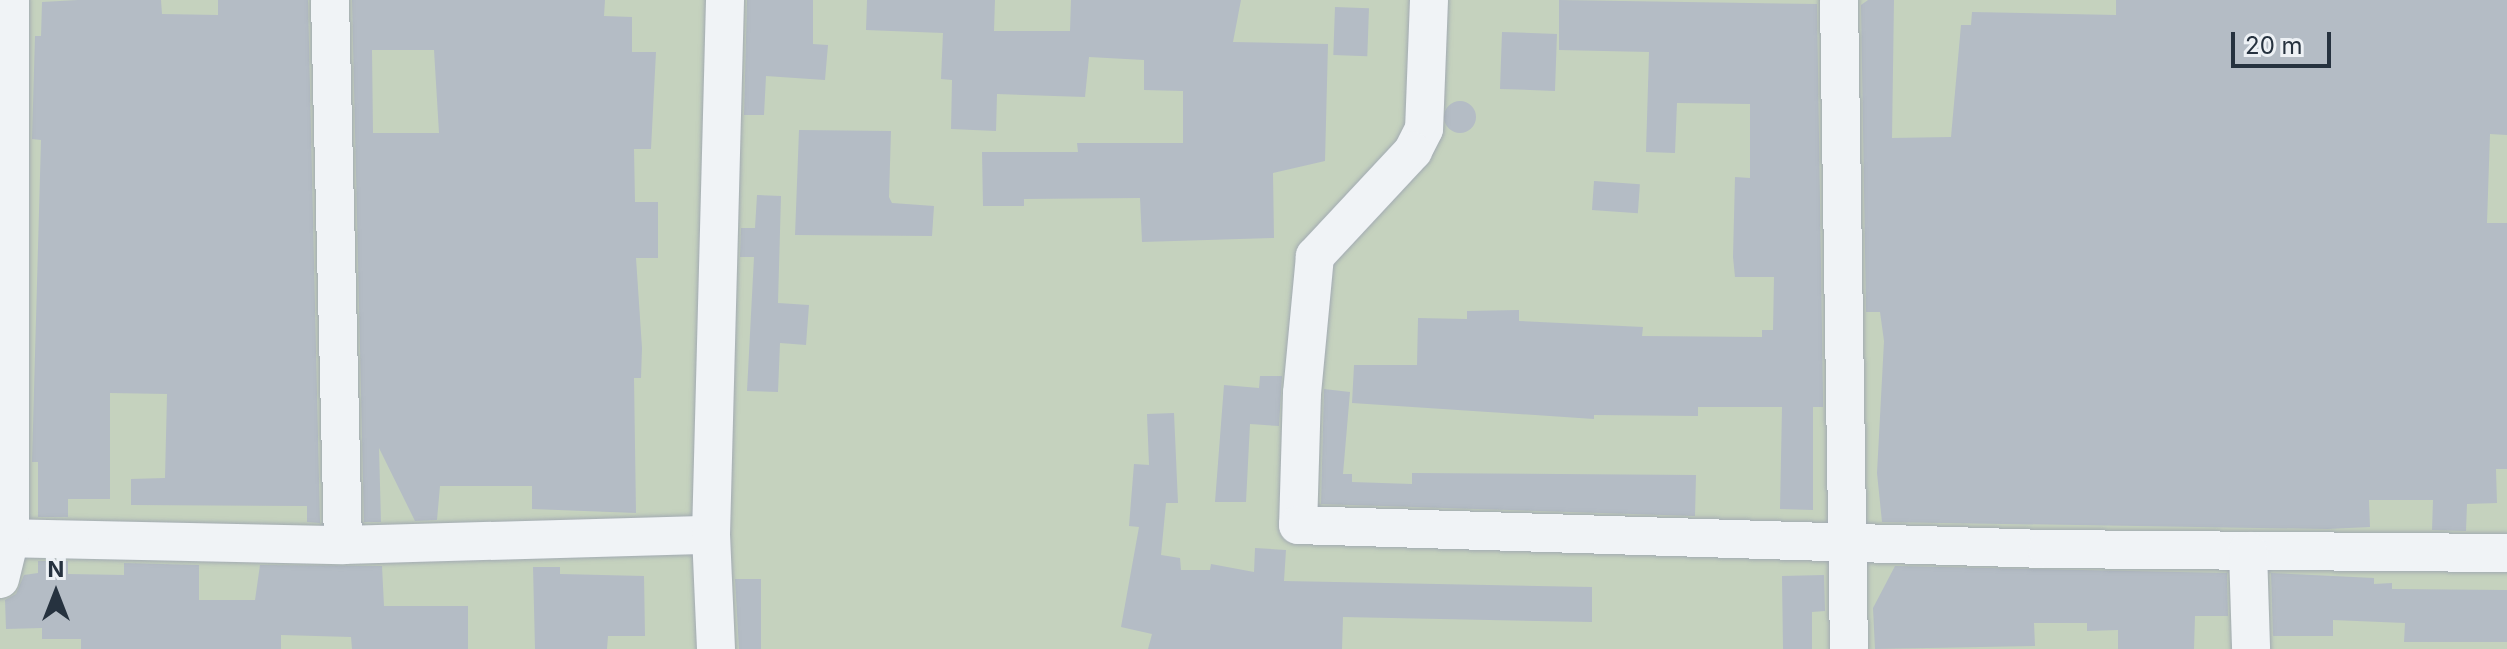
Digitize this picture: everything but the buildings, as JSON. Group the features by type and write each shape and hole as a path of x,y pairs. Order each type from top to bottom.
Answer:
{"street":[{"path":"0,579 5,538 10,0"},
{"path":"330,0 343,545"},
{"path":"716,649 711,535 725,0"},
{"path":"1429,0 1424,129 1413,151 1315,256 1302,393 1298,525 1851,542 2507,553"},
{"path":"1839,0 1851,542 1849,649"},
{"path":"5,538 343,545 711,535"},
{"path":"2248,551 2251,649"}],"green space":[{"path":"0,0 2507,0 2507,649 0,649"}]}
